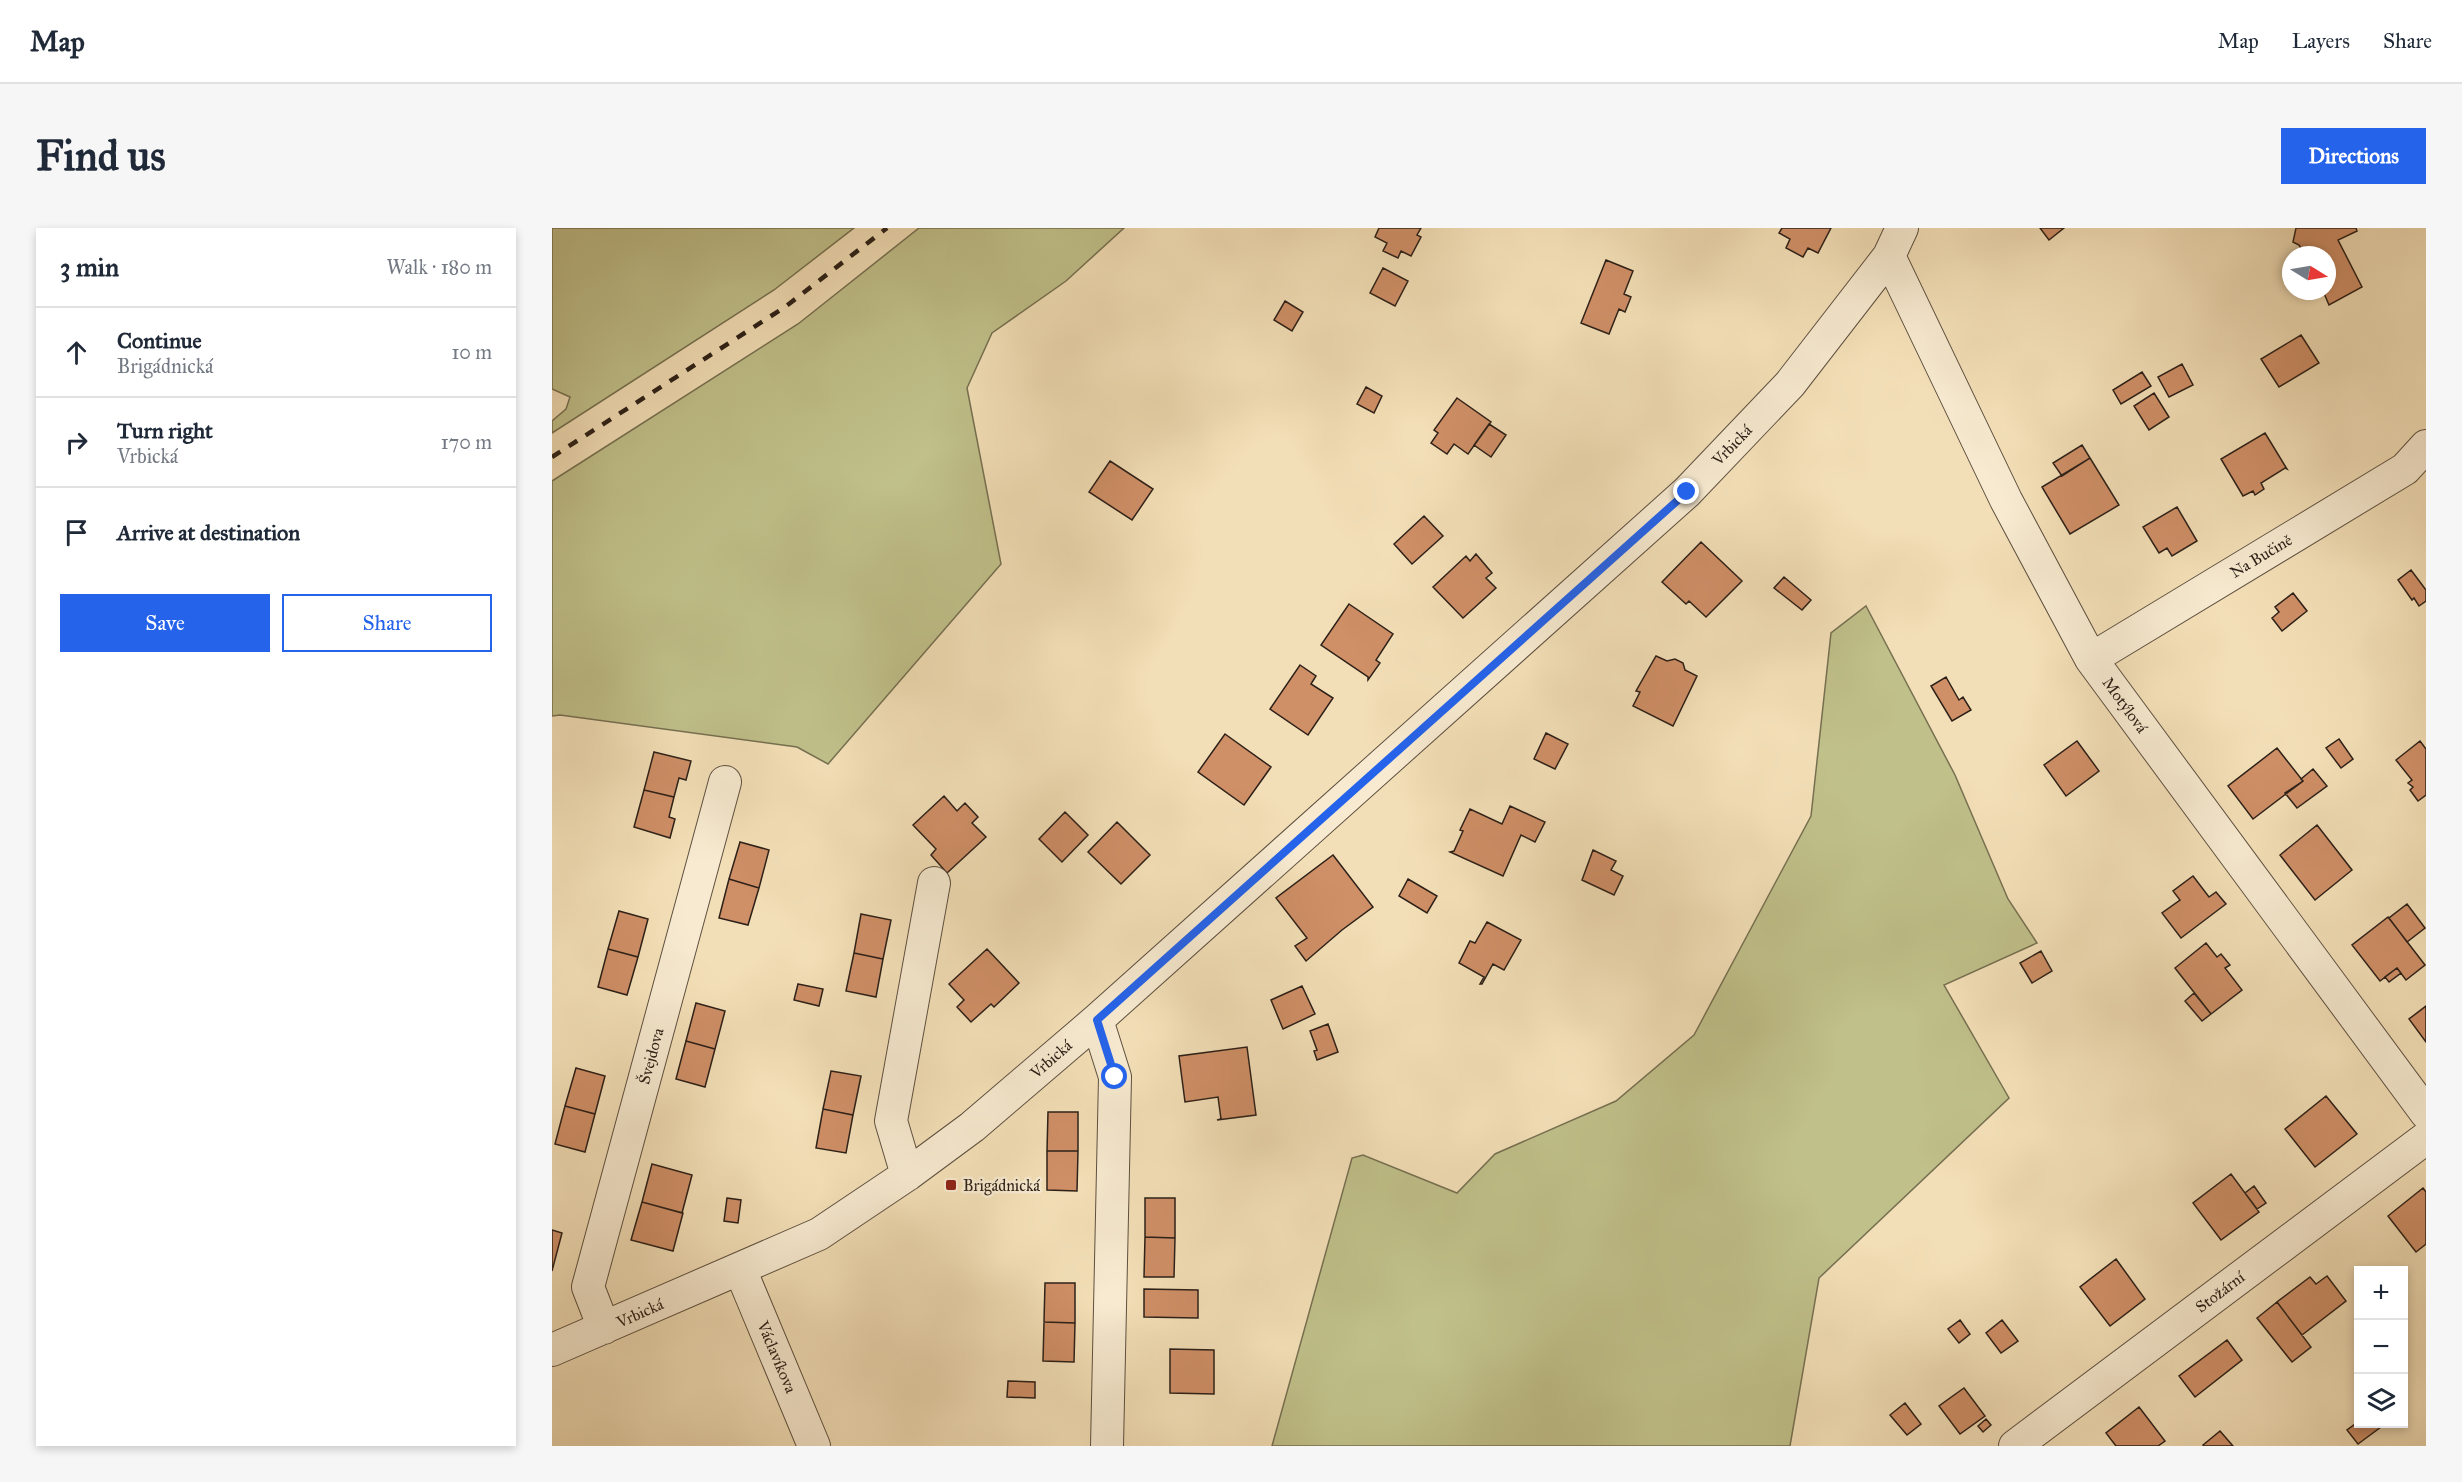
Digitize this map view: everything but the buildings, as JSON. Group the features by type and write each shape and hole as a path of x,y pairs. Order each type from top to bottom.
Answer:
{"street":[{"name":"Vrbická","path":"552,1350 819,1234 907,1175 972,1127 1097,1020 1687,492 1790,384 1889,256 1902,228"},
{"name":"Motýlová","path":"1889,256 2006,500 2091,659 2426,1113"},
{"name":"Na Bučině","path":"2091,659 2404,469 2426,446"},
{"name":"Švejdova","path":"604,1328 588,1287 725,782"},
{"path":"907,1175 891,1121 934,883"},
{"path":"1097,1020 1115,1077 1107,1446"},
{"name":"Stožární","path":"2015,1446 2426,1138"},
{"name":"Václavíkova","path":"740,1269 814,1446"}],"green space":[{"path":"552,228 854,228 774,290 552,433 552,421 566,409 570,397 552,389"},
{"path":"919,228 1124,228 1066,281 992,333 967,388 1001,564 828,764 797,747 560,715 552,716 552,481 798,324"},
{"path":"1866,606 1955,775 2008,899 2037,943 1944,985 2009,1098 1819,1278 1790,1446 1272,1446 1352,1158 1363,1155 1457,1193 1495,1154 1616,1101 1694,1035 1811,816 1831,633"}],"railway":[{"path":"552,457 785,307 887,228"}],"place":[{"name":"Brigádnická","path":"951,1185"}],"route":[{"path":"1115,1077 1097,1020 1687,492"}]}
